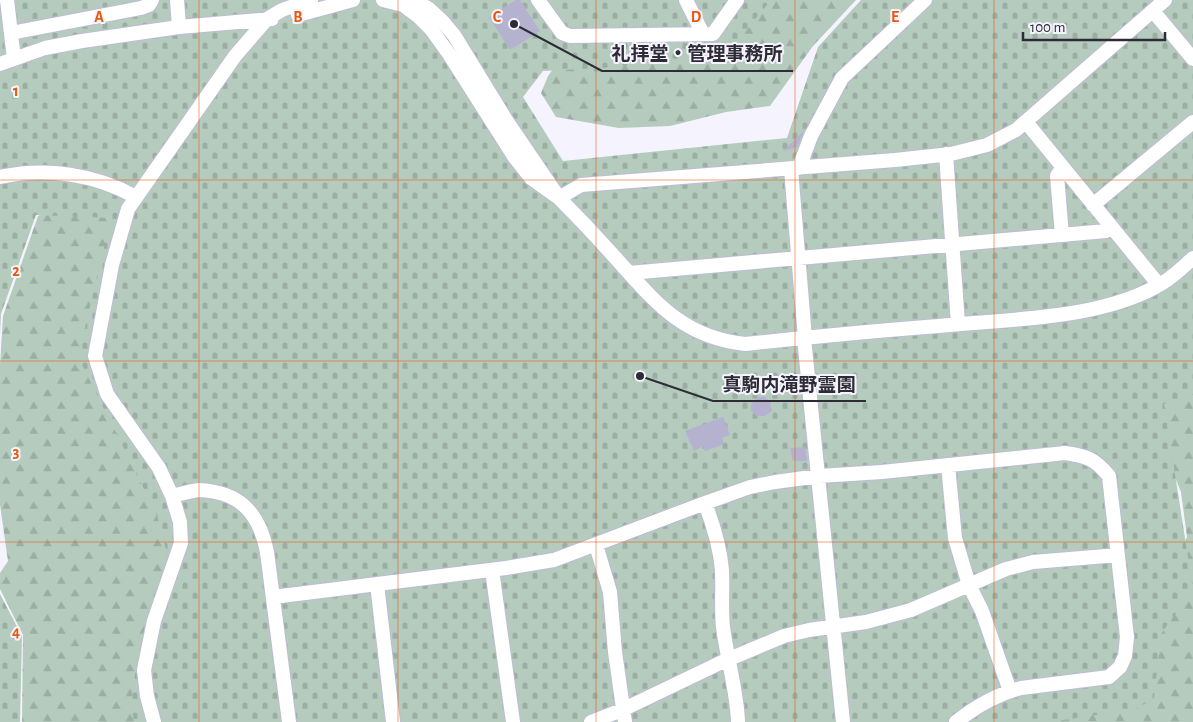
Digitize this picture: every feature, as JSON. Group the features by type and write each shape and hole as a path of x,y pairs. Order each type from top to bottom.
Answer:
{"lane":[{"path":"6,0 14,58"},
{"path":"11,33 141,8 149,5 152,0"},
{"path":"177,0 179,27"},
{"path":"267,19 270,10 280,0"},
{"path":"154,722 147,696 144,670 154,621 181,543 180,522 172,496 159,468 107,394 95,356 112,265 128,209 235,56 267,19 282,10 311,0"},
{"path":"0,64 44,48 82,40 179,27 286,19 312,10 353,0"},
{"path":"415,0 429,9 454,35 506,120 559,198 649,295 672,315 700,333 730,342 746,344 1016,320 1079,312 1120,302 1158,285 1193,258"},
{"path":"538,0 562,33 570,36 713,34 737,0"},
{"path":"686,0 703,34"},
{"path":"844,722 804,338 798,258 795,168 842,78 924,0"},
{"path":"559,198 581,185 946,154 987,145 1016,130 1026,122 1165,0"},
{"path":"390,1 402,5 419,17 431,29 515,158 531,178 559,198"},
{"path":"1153,11 1193,59"},
{"path":"1026,122 1158,285"},
{"path":"1093,205 1193,122"},
{"path":"946,154 958,324"},
{"path":"1062,235 1057,176 1063,167"},
{"path":"0,177 13,174 55,171 124,190 136,196"},
{"path":"629,272 1106,231 1112,227"},
{"path":"273,597 492,570 554,560 750,487 819,476 882,472 1065,453 1083,455 1097,462 1109,476 1118,555 1127,637 1125,656 1120,667 1109,677 1010,690 969,711 956,722"},
{"path":"948,465 955,538 969,585 982,612 1010,690"},
{"path":"172,496 199,490 220,493 239,500 254,516 264,536 288,722"},
{"path":"704,503 713,525 722,569 722,608 728,659 734,681 738,722"},
{"path":"596,545 610,592 615,652 624,716"},
{"path":"591,722 624,716 728,659 784,636 809,630 866,622 911,610 1006,569 1033,562 1118,555"},
{"path":"492,570 513,722"},
{"path":"377,584 393,722"}],"green space":[{"path":"0,0 771,0 727,54 602,68 543,71 523,97 563,161 787,138 818,47 861,0 1193,0 1193,395 1164,404 1193,589 1161,634 1154,698 1136,709 1050,722 134,722 131,702 139,648 168,557 157,515 78,357 111,218 36,215 1,314 0,335"},
{"path":"763,0 856,0 813,46 770,106 726,112 670,126 619,128 556,117 541,93 548,76 556,65"},
{"path":"84,200 140,216 175,553 149,722 22,722 23,635 0,589 0,573 8,561 0,505 0,365 3,316 38,216"},
{"path":"1193,337 1193,722 1009,722 1174,563 1187,537 1181,492 1172,470 949,357"},
{"path":"0,594 22,636 20,722 0,722"}],"building":[{"path":"516,0 520,0 540,31 510,50 489,17"},
{"path":"804,131 797,147 783,151"},
{"path":"757,397 765,397 770,402 772,411 765,416 757,416 751,411 751,405"},
{"path":"723,417 730,435 722,438 724,444 705,451 703,446 694,451 685,431"},
{"path":"805,447 807,461 793,461 790,448"}],"place":[{"name":"礼拝堂・管理事務所","path":"514,24"},
{"name":"真駒内滝野霊園","path":"640,376"}]}
